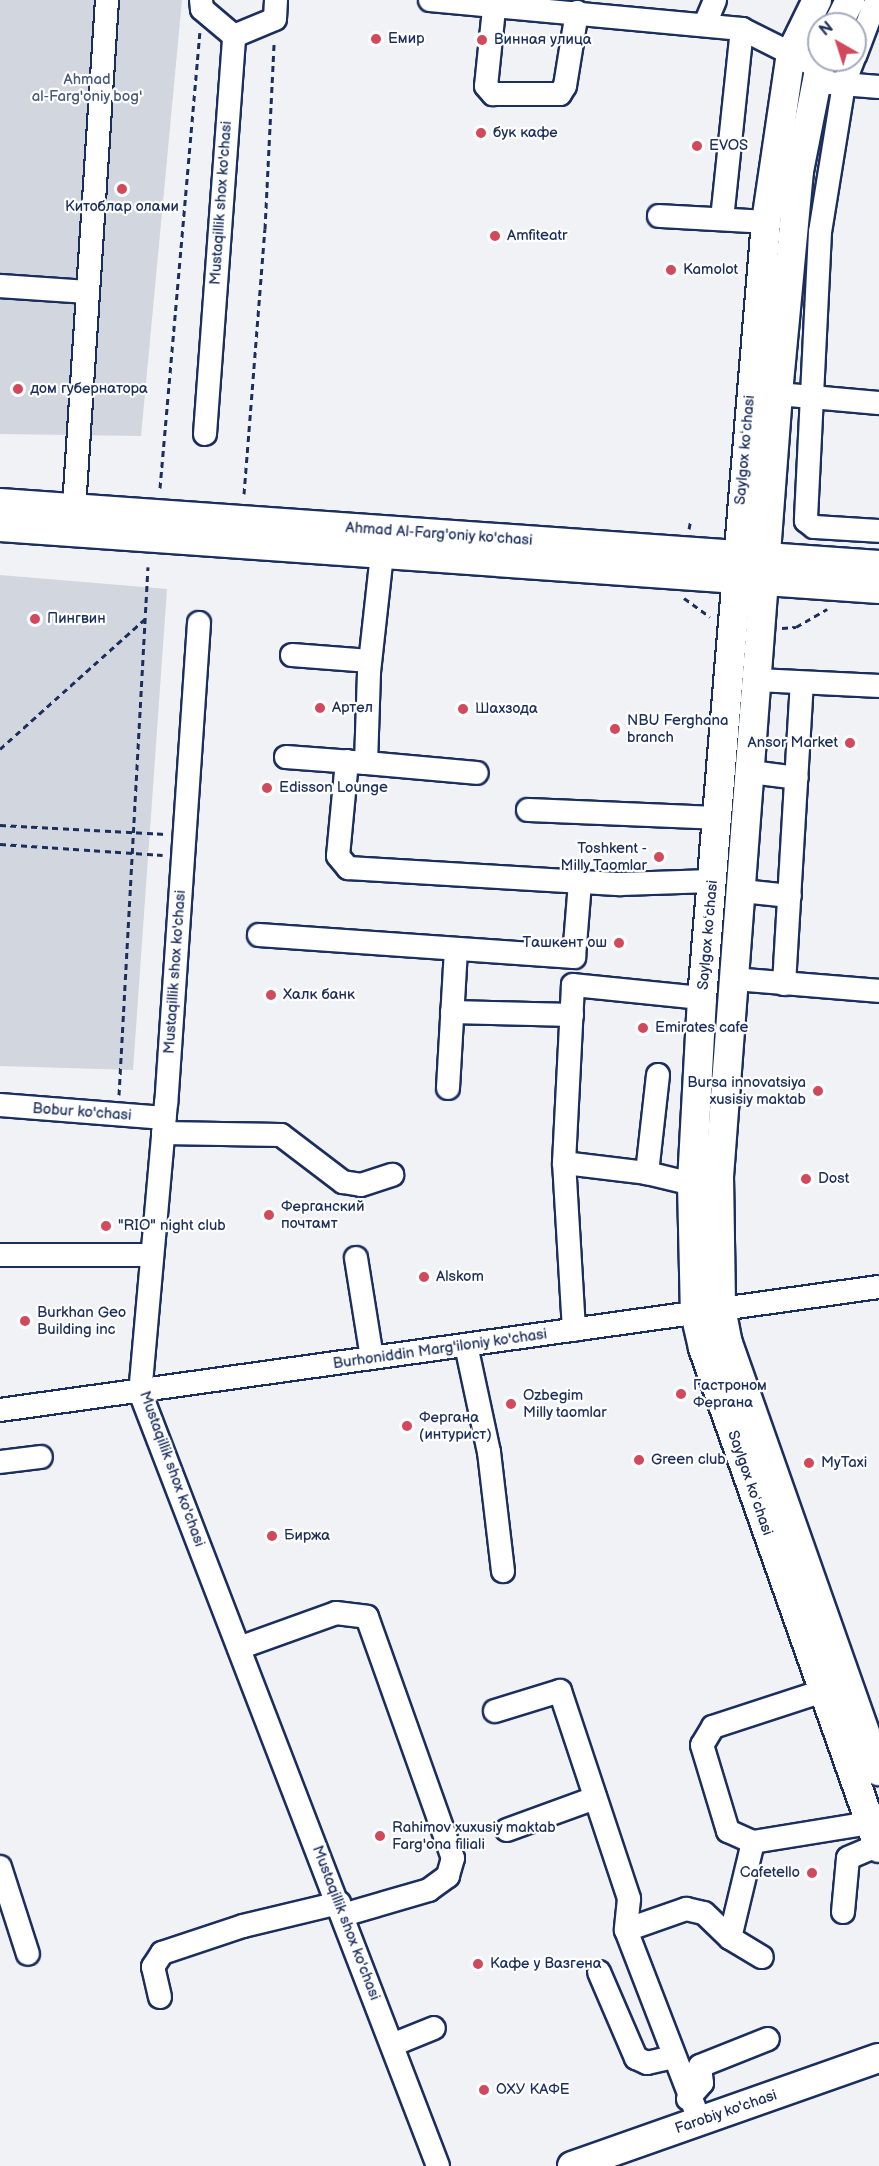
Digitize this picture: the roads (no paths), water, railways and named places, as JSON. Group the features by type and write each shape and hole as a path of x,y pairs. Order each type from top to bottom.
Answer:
{"main road":[{"name":"Saylgox koʻchasi","path":"817,0 792,53 766,222 702,998 692,1184 708,1311 728,1344 879,1771"},
{"name":"Saylgox koʻchasi","path":"818,72 799,171 778,394 742,891 708,1311 703,1348 876,1839"},
{"name":"Ahmad Al-Farg'oniy ko'chasi","path":"0,502 736,568 766,570 879,565"},
{"name":"Ahmad Al-Farg'oniy ko'chasi","path":"0,527 682,576 736,568"},
{"name":"Ahmad Al-Farg'oniy ko'chasi","path":"766,570 826,586 879,589"},
{"name":"Farobiy ko'chasi","path":"572,2166 694,2110 879,2058"}],"street":[{"path":"74,508 107,0"},
{"path":"430,0 577,12 643,9 705,24 742,29 807,63"},
{"path":"705,24 715,0"},
{"path":"202,5 234,36 276,9"},
{"path":"499,5 486,86 492,93 560,94 565,86 577,12"},
{"path":"722,219 742,29"},
{"name":"Mustaqillik shox ko'chasi","path":"205,434 234,36"},
{"path":"822,72 844,84 879,87"},
{"path":"849,72 844,84 820,232 814,397 806,521 814,527 879,531"},
{"path":"659,216 766,222"},
{"path":"0,286 88,292"},
{"path":"778,394 879,403"},
{"path":"382,554 356,762 338,856 348,868 580,882 712,881"},
{"name":"Mustaqillik shox ko'chasi","path":"199,622 164,1125 140,1392 341,1909 438,2166"},
{"path":"292,655 370,661"},
{"path":"758,680 802,684 879,686"},
{"path":"784,984 802,684"},
{"path":"286,757 477,773"},
{"path":"751,772 796,778"},
{"path":"528,810 717,818"},
{"path":"574,1330 564,1163 580,882"},
{"path":"742,891 790,896"},
{"path":"259,935 574,957"},
{"path":"448,1088 456,949"},
{"path":"734,979 879,991"},
{"path":"573,985 702,998"},
{"path":"452,1012 572,1015"},
{"path":"647,1173 658,1075"},
{"name":"Bobur ko'chasi","path":"0,1105 164,1125 281,1135 343,1182 361,1185 392,1175"},
{"path":"564,1163 647,1173 692,1184"},
{"path":"0,1255 152,1254"},
{"path":"356,1258 372,1358"},
{"name":"Burhoniddin Marg'iloniy ko'chasi","path":"0,1410 879,1287"},
{"path":"466,1345 489,1452 503,1571"},
{"path":"0,1462 41,1457"},
{"path":"160,1997 153,1967 162,1953 243,1926 341,1909 429,1890 448,1876 453,1858 367,1617 336,1613 239,1648"},
{"path":"495,1711 560,1691 629,1899 626,1930 694,2110"},
{"path":"823,1691 713,1726 702,1745 728,1831 753,1842 876,1839"},
{"path":"507,1830 595,1798"},
{"path":"843,1912 848,1858 876,1839"},
{"path":"730,1938 753,1842"},
{"path":"0,1867 4,1892 28,1954"},
{"path":"626,1930 686,1909 704,1913 730,1938 762,1957"},
{"path":"599,1972 636,2058 647,2063 673,2057"},
{"path":"392,2045 434,2028"},
{"path":"694,2110 702,2084 700,2066 705,2062 768,2039"}],"place":[{"name":"Емир","path":"376,39"},
{"name":"Винная улица","path":"482,40"},
{"name":"бук кафе","path":"481,133"},
{"name":"EVOS","path":"697,146"},
{"name":"Китоблар олами","path":"122,189"},
{"name":"Amfiteatr","path":"495,236"},
{"name":"Kamolot","path":"671,270"},
{"name":"дом губернатора","path":"18,389"},
{"name":"Пингвин","path":"35,619"},
{"name":"Артел","path":"320,708"},
{"name":"Шахзода","path":"463,709"},
{"name":"NBU Ferghana branch","path":"615,729"},
{"name":"Ansor Market","path":"850,743"},
{"name":"Edisson Lounge","path":"267,788"},
{"name":"Toshkent - Milly Taomlar","path":"659,857"},
{"name":"Ташкент ош","path":"619,943"},
{"name":"Халк банк","path":"271,995"},
{"name":"Emirates cafe","path":"643,1028"},
{"name":"Bursa innovatsiya xusisiy maktab","path":"818,1091"},
{"name":"Dost","path":"806,1179"},
{"name":"Ферганский почтамт","path":"269,1215"},
{"name":"\"RIO\" night club","path":"106,1226"},
{"name":"Alskom","path":"424,1277"},
{"name":"Burkhan Geo Building inc","path":"25,1321"},
{"name":"Гастроном Фергана","path":"681,1394"},
{"name":"Ozbegim Milly taomlar","path":"511,1404"},
{"name":"Фергана (интурист)","path":"407,1426"},
{"name":"Green club","path":"639,1460"},
{"name":"MyTaxi","path":"809,1463"},
{"name":"Биржа","path":"272,1536"},
{"name":"Rahimov xuxusiy maktab Farg'ona filiali","path":"380,1836"},
{"name":"Cafetello","path":"812,1873"},
{"name":"Кафе у Вазгена","path":"478,1964"},
{"name":"ОХУ КАФЕ","path":"484,2090"}],"park label":[{"name":"Ahmad al-Farg'oniy bog'","path":"87,88"}]}
